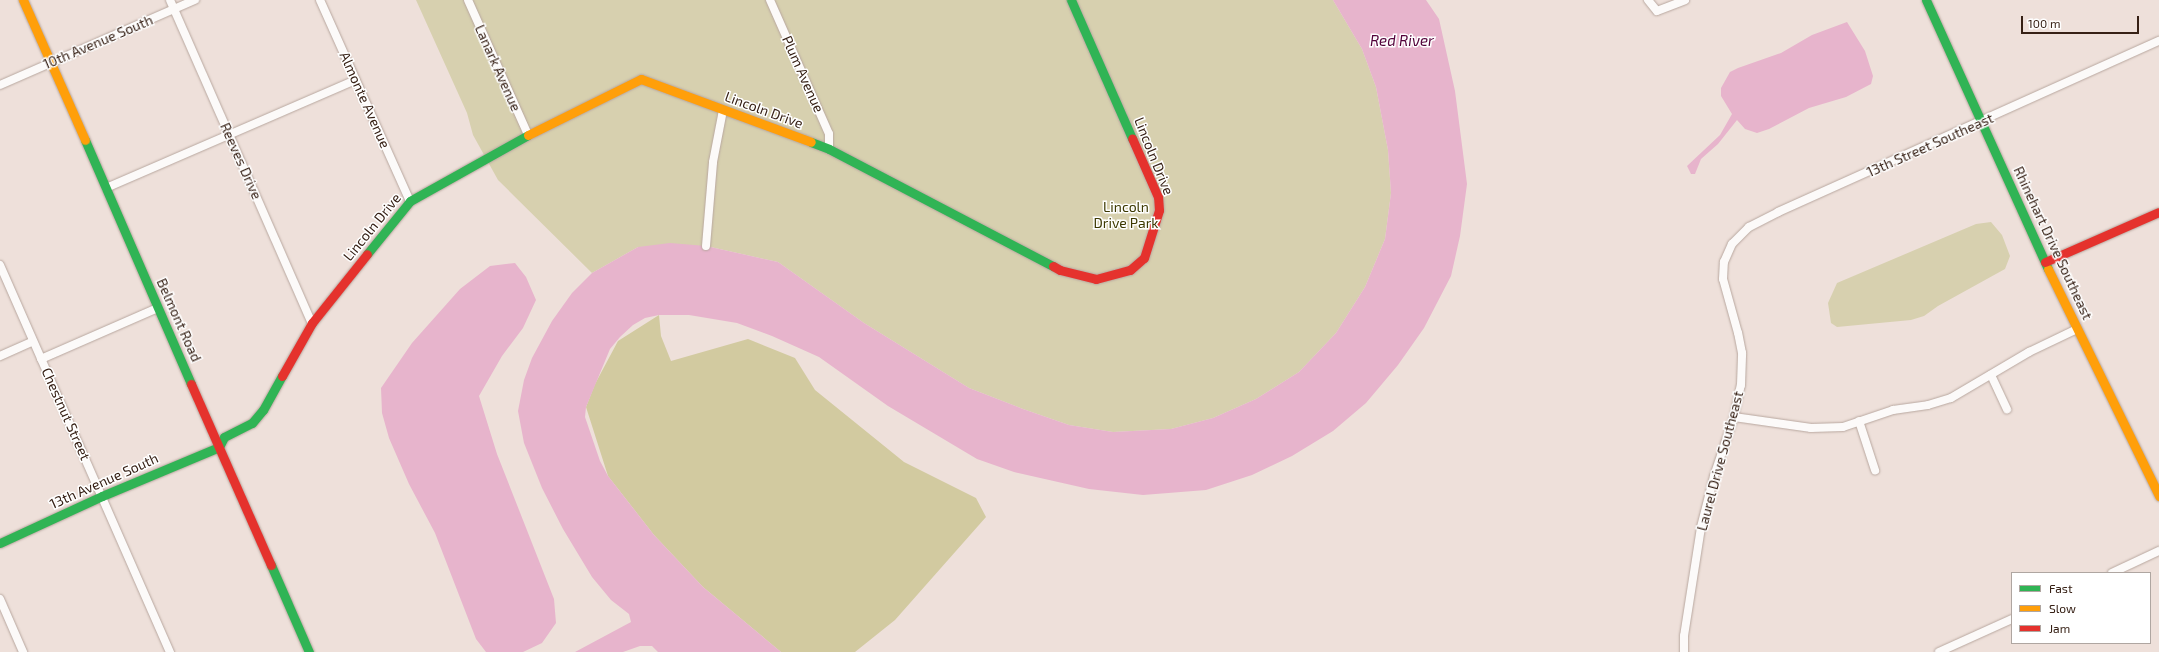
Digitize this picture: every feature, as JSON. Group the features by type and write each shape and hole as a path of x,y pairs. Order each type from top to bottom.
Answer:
{"street":[{"name":"Belmont Road","path":"22,0 309,652"},
{"name":"Reeves Drive","path":"170,0 312,323"},
{"name":"10th Avenue South","path":"0,85 196,0"},
{"name":"Almonte Avenue","path":"320,0 410,201"},
{"name":"Lanark Avenue","path":"468,0 528,135"},
{"name":"Plum Avenue","path":"770,0 829,134 829,149"},
{"name":"Lincoln Drive","path":"219,447 224,437 252,423 263,410 312,323 410,201 528,135 641,79 829,149 1060,270 1096,279 1130,270 1144,258 1159,210 1158,197 1071,0"},
{"path":"1648,0 1657,11 1685,0"},
{"name":"Rhinehart Drive Southeast","path":"1926,0 2045,262 2159,496"},
{"name":"13th Street Southeast","path":"1722,270 1727,253 1732,244 1740,234 1751,225 2159,42"},
{"path":"106,188 356,80"},
{"path":"706,246 713,162 723,110"},
{"path":"2045,262 2159,212"},
{"name":"Chestnut Street","path":"0,264 170,652"},
{"name":"Laurel Drive Southeast","path":"1684,652 1684,636 1701,527 1714,476 1734,417 1741,385 1742,353 1734,317 1725,290 1722,270"},
{"path":"41,358 158,308"},
{"path":"1734,417 1830,429 1893,410 1928,404 1951,398 2029,352 2077,329"},
{"path":"0,356 33,341"},
{"path":"1991,375 2007,409"},
{"path":"1859,421 1875,470"},
{"name":"13th Avenue South","path":"0,543 102,496 219,447"},
{"path":"2114,572 2159,551"},
{"path":"0,599 23,652"},
{"path":"1939,652 2011,619"}],"green space":[{"name":"Lincoln Drive Park","path":"416,0 1333,0 1362,49 1376,87 1388,150 1391,193 1385,239 1365,287 1336,333 1299,372 1256,399 1213,418 1171,429 1113,432 1069,425 969,388 864,323 778,262 706,246 638,247 592,273 498,180 473,135 467,113"},
{"path":"1991,222 2002,235 2010,256 2005,269 1938,306 1924,316 1911,320 1837,327 1831,323 1828,303 1837,283 1976,224"}],"shaded area":[{"path":"659,315 661,336 671,361 748,339 795,358 815,390 904,462 976,498 986,517 895,620 855,652 781,652 703,587 654,535 608,476 586,407 595,384 618,341"}],"water":[{"name":"Red River","path":"1333,0 1426,0 1439,19 1455,91 1467,184 1460,236 1451,276 1424,328 1398,365 1366,403 1333,431 1292,456 1252,475 1206,490 1143,495 1089,489 1014,472 977,459 888,406 819,357 772,336 737,323 689,315 659,315 645,318 633,325 610,349 586,407 585,417 600,461 608,476 654,535 703,587 781,652 658,652 652,646 640,646 623,652 575,652 631,622 629,614 611,600 592,577 563,529 542,488 524,443 518,411 524,380 532,358 552,321 572,293 592,273 638,247 670,243 706,246 778,262 864,323 969,388 1023,409 1069,425 1113,432 1171,429 1213,418 1256,399 1299,372 1336,333 1365,287 1385,239 1391,193 1388,150 1376,87 1362,49"},
{"path":"1847,22 1865,51 1873,76 1871,84 1846,97 1809,108 1769,129 1757,133 1745,129 1737,120 1718,144 1701,159 1695,174 1691,174 1687,166 1720,135 1732,114 1721,96 1721,88 1730,72 1781,53 1812,35"},
{"path":"515,263 526,277 536,300 523,328 502,356 479,396 497,454 554,599 556,623 542,643 523,652 486,652 476,639 435,533 409,484 389,438 382,413 381,388 412,343 460,289 490,266"}],"traffic: fast":[{"path":"1071,0 1132,138"},
{"path":"1926,0 2048,269"},
{"path":"367,254 410,201 528,135"},
{"path":"85,140 191,384"},
{"path":"811,142 829,149 1053,266"},
{"path":"0,543 102,496 219,447 224,437 252,423 263,410 282,376"},
{"path":"271,565 309,652"}],"traffic: slow":[{"path":"23,0 85,140"},
{"path":"528,135 641,79 811,142"},
{"path":"2048,269 2159,496"}],"traffic: jam":[{"path":"1053,266 1060,270 1096,279 1130,270 1144,258 1159,210 1158,197 1132,138"},
{"path":"2045,262 2159,212"},
{"path":"282,376 312,323 367,254"},
{"path":"191,384 271,565"}]}
